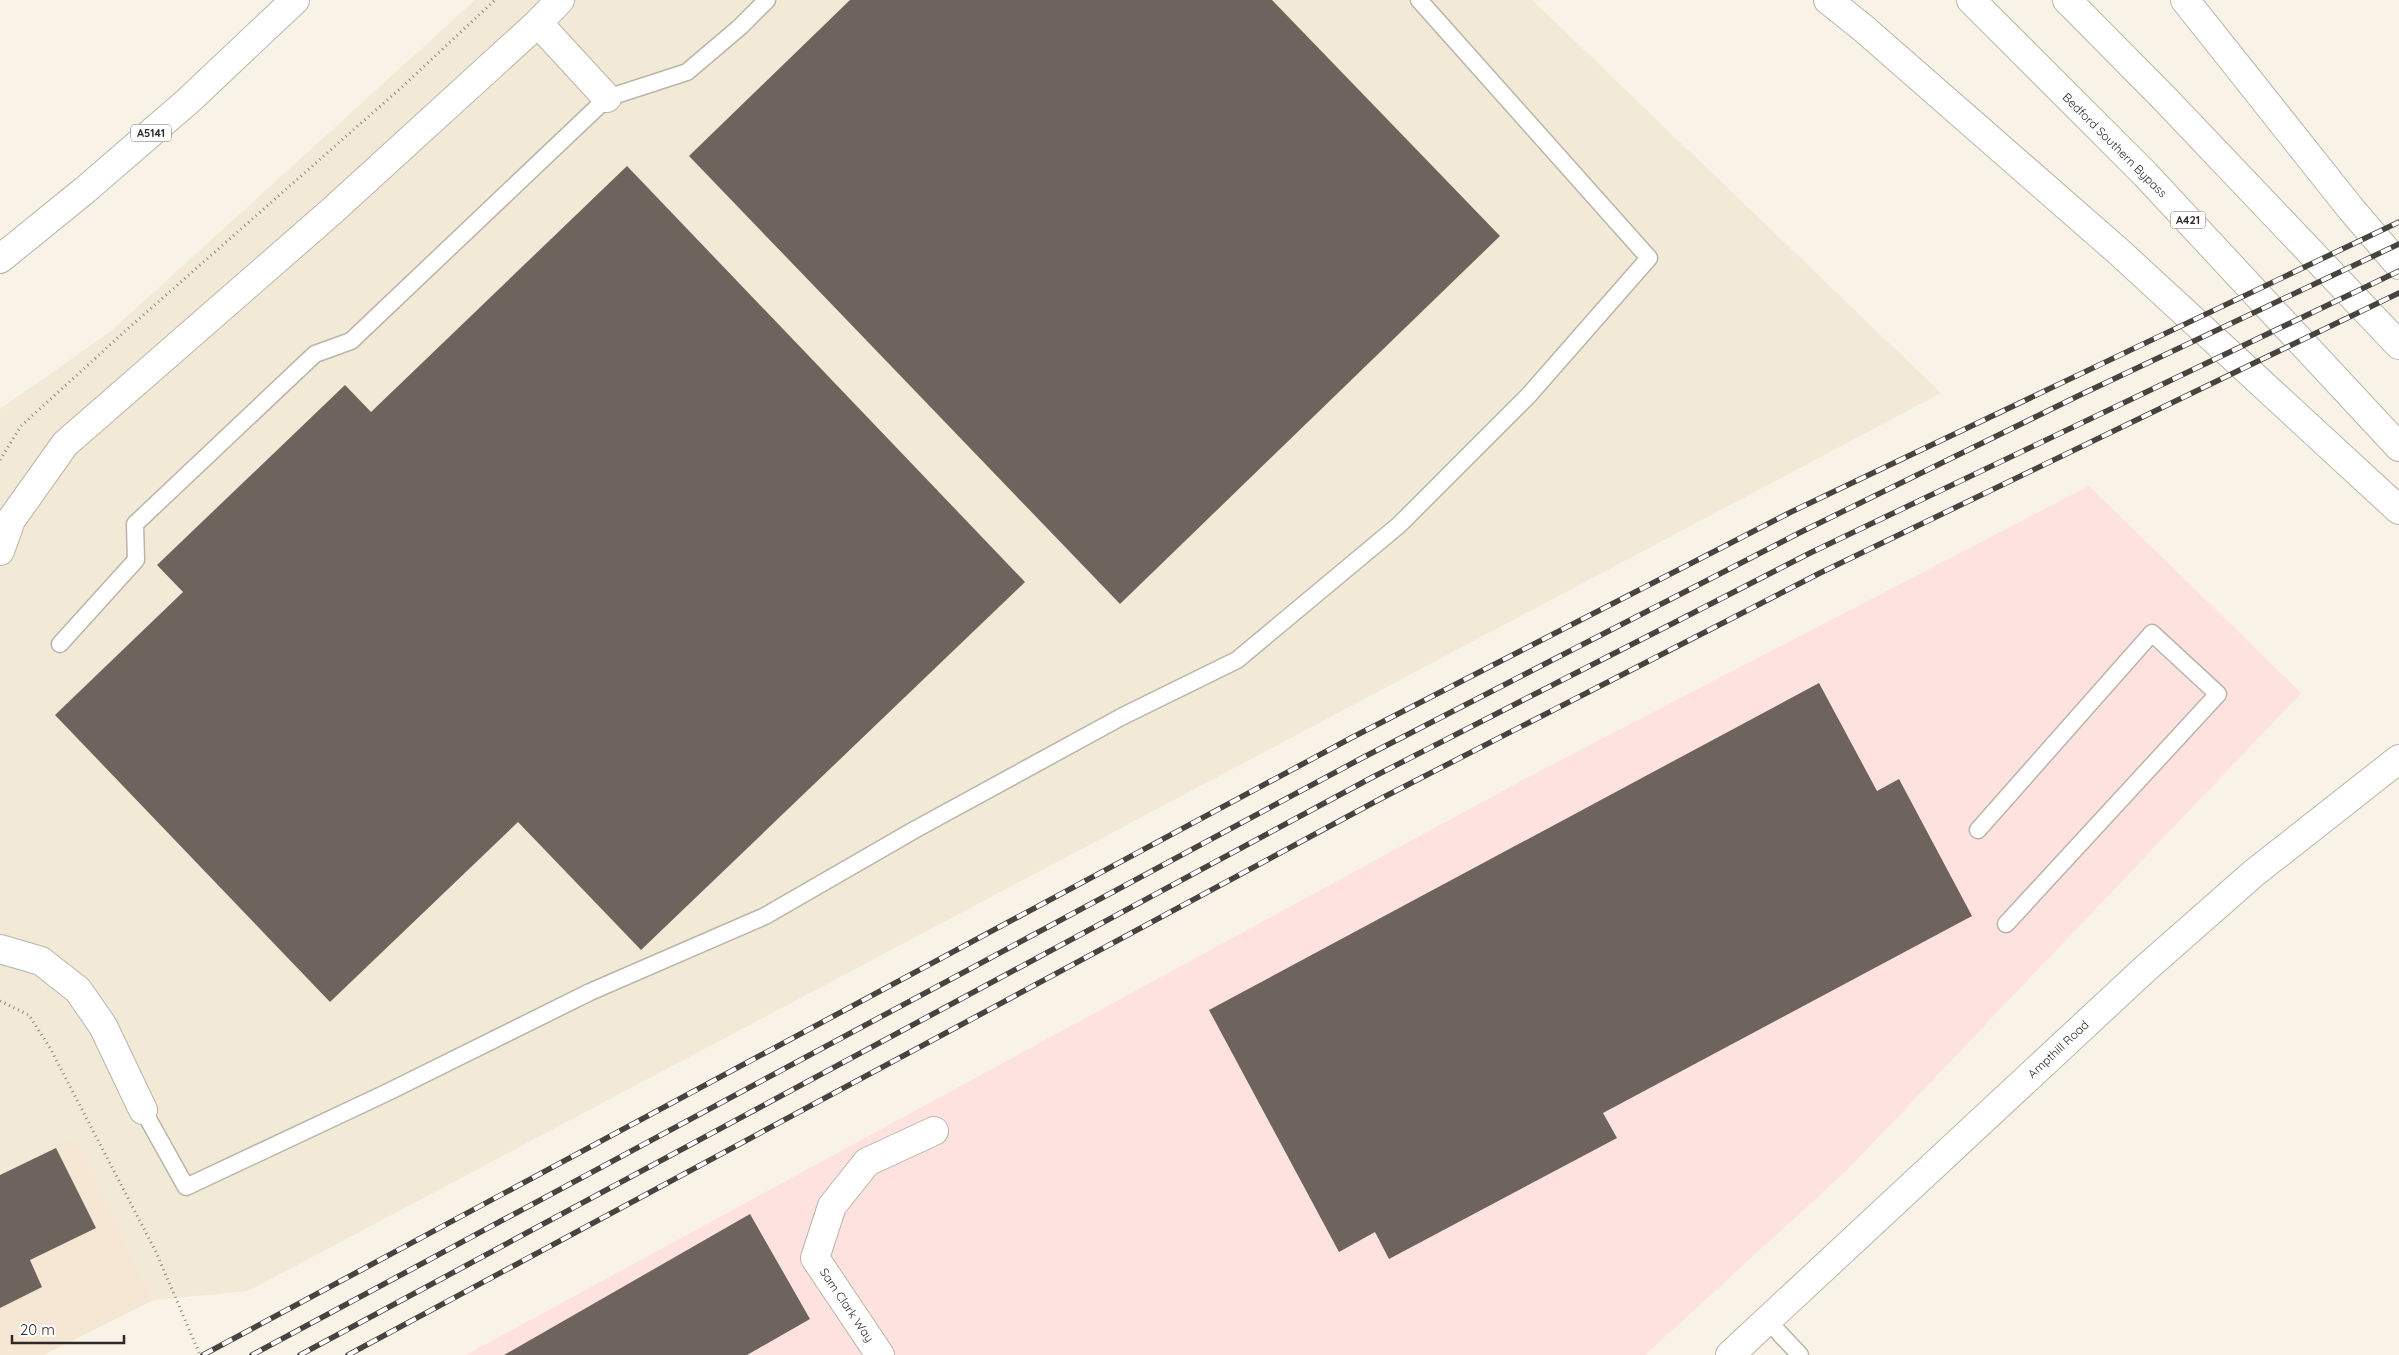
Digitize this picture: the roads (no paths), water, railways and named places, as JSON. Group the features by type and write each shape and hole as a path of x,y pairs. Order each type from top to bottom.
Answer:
{"main road":[{"name":"A5141","path":"0,259 85,190 188,101 295,0"},
{"path":"0,551 6,522 65,444 332,211 538,23 560,0"},
{"path":"1828,0 1863,28 2118,251 2399,510"},
{"name":"Bedford Southern Bypass","path":"1971,0 2145,174 2399,447"},
{"path":"2067,0 2171,105 2399,345"},
{"path":"2185,0 2351,209 2399,265"},
{"path":"538,23 607,98"},
{"name":"Ampthill Road","path":"1730,1355 2154,961 2254,873 2399,758"},
{"path":"0,949 41,961 78,990 103,1026 142,1110"},
{"name":"Sam Clark Way","path":"880,1355 815,1258 832,1206 867,1162 934,1131"}],"lane":[{"path":"60,644 136,560 135,524 314,354 352,341 607,98 687,72 740,27 767,0"},
{"path":"142,1110 186,1187 195,1183 386,1093 590,992 765,916 916,829 1123,716 1237,660 1399,525 1529,395 1649,258 1420,0"},
{"path":"1978,830 2152,633 2218,694 2006,924"},
{"path":"1767,1320 1800,1355"}],"railway":[{"path":"203,1355 1351,738 1791,512 2399,222"},
{"path":"252,1355 1362,758 1801,532 2080,395 2399,244"},
{"path":"300,1355 1371,778 1810,553 2399,271"},
{"path":"348,1355 1382,798 1820,573 2399,293"}]}
